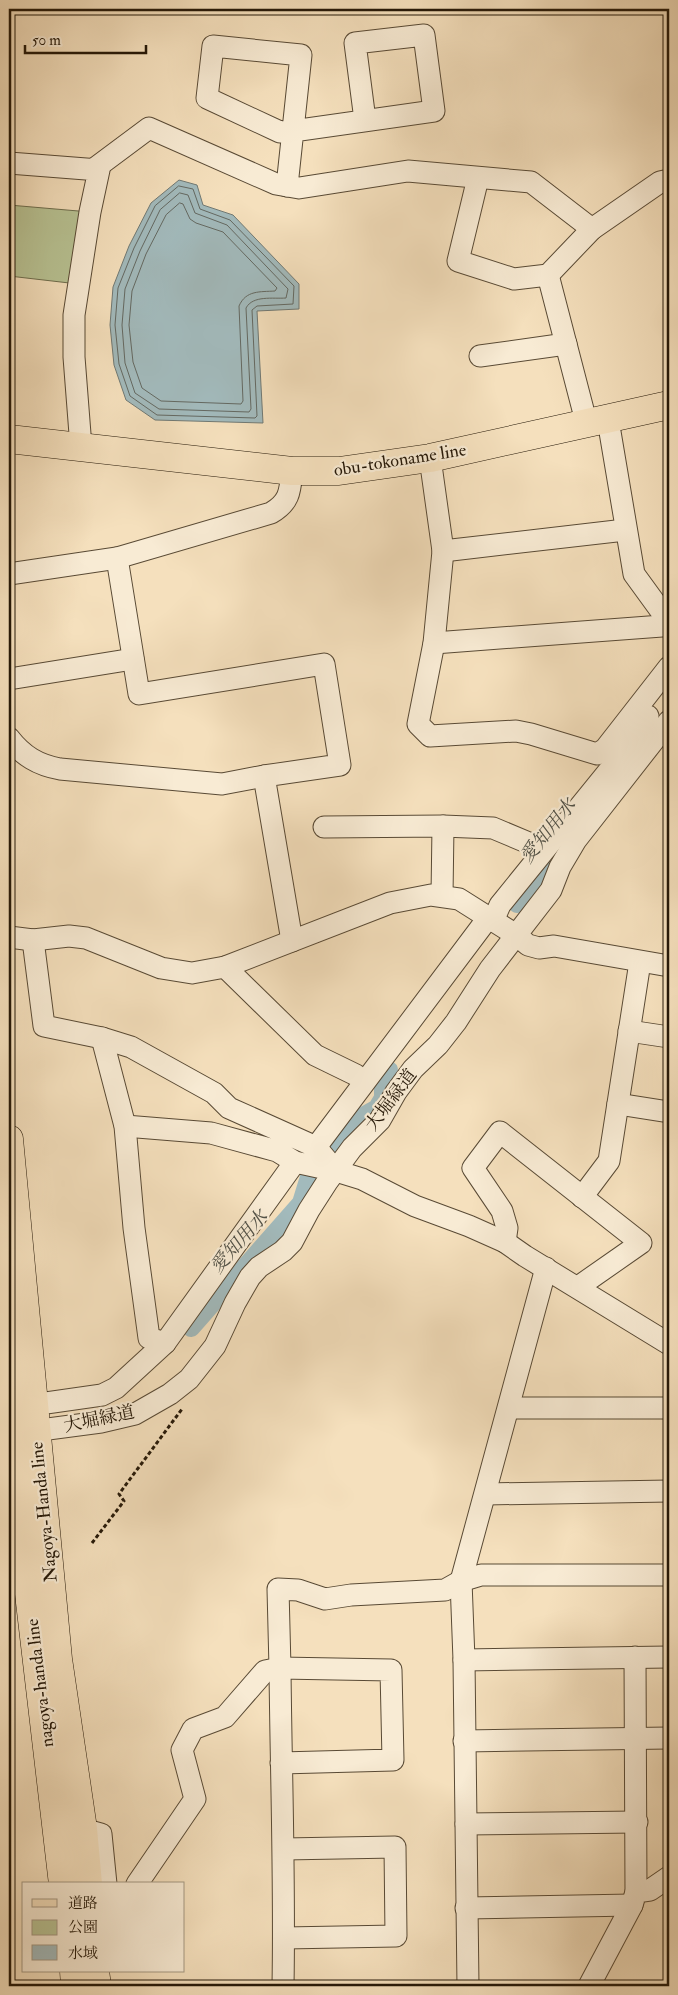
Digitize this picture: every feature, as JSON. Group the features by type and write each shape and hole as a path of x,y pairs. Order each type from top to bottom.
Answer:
{"main road":[{"name":"obu-tokoname line","path":"9,439 292,471 339,471 430,458 669,406"},
{"name":"Nagoya-Handa line","path":"9,1139 19,1407 83,1829 88,1882"},
{"name":"nagoya-handa line","path":"9,1362 19,1407 17,1562 28,1584 64,1882"},
{"path":"74,1972 75,1986"},
{"path":"95,1972 97,1986"}],"street":[{"path":"287,186 293,131 301,55 213,46 207,98 280,132 293,131 434,111 424,35 355,43 365,120"},
{"path":"94,169 149,128 276,184 299,188 408,171 532,182 592,229"},
{"path":"9,163 99,170 90,212 74,315 74,357 81,447"},
{"path":"478,178 458,261 514,279 548,274 592,229 660,182 669,180"},
{"path":"434,642 662,626 668,624 634,574 598,422 566,344 548,274"},
{"path":"480,356 566,344"},
{"path":"430,458 442,551 434,642 418,724 430,736 516,731 597,754 605,749 669,667"},
{"path":"9,574 117,558 271,513 283,506 290,488 292,471"},
{"path":"442,551 625,530"},
{"path":"9,738 22,753 32,760 43,766 60,770 222,784 340,765 324,664 139,694 117,558"},
{"path":"9,679 133,659"},
{"path":"316,1147 491,920 500,905 543,849 620,757 669,685"},
{"name":"大堀緑道","path":"48,1429 101,1422 135,1414 170,1394 189,1379 215,1346 235,1303 250,1277 259,1267 283,1251 292,1242 309,1210 352,1148 380,1120 413,1068 438,1045 456,1022 490,969 550,890 560,867 579,836 669,721"},
{"path":"264,776 292,941"},
{"path":"324,827 443,826 493,828 543,849"},
{"path":"442,896 443,826"},
{"path":"9,936 34,940 69,936 86,938 161,968 192,973 225,967 390,903 418,896 442,896 458,899 516,935 528,945 539,948 554,946 669,966"},
{"path":"34,940 44,1026 102,1038 131,1047 214,1093 229,1108 316,1147 336,1171"},
{"path":"582,1197 609,1161 640,962"},
{"path":"225,967 315,1055 356,1075"},
{"path":"629,1031 669,1037"},
{"path":"102,1038 125,1126 134,1228 149,1338 165,1343"},
{"path":"618,1104 669,1112"},
{"path":"125,1126 210,1134 277,1151 295,1162 362,1179 415,1206 505,1242 669,1344"},
{"path":"505,1242 508,1228 502,1211 473,1168 500,1132 641,1243 578,1287"},
{"path":"19,1407 102,1395 110,1392 165,1343 295,1162"},
{"path":"468,1986 464,1660 461,1581 546,1268"},
{"path":"509,1408 669,1408"},
{"path":"486,1494 669,1490"},
{"path":"283,1986 284,1849 278,1589 298,1590 325,1599 351,1595 445,1590 461,1581 481,1575 669,1575"},
{"path":"590,1986 634,1899 637,1822 635,1657"},
{"path":"464,1660 669,1657"},
{"path":"138,1882 195,1799 182,1750 193,1729 225,1717 265,1671 280,1668 391,1670 393,1760 281,1763"},
{"path":"464,1741 669,1738"},
{"path":"466,1824 637,1822"},
{"path":"83,1829 101,1834 106,1882"},
{"path":"284,1849 395,1846 396,1936 284,1938"},
{"path":"466,1908 634,1899 669,1877"}],"path":[{"path":"92,1543 124,1501 119,1494 180,1413 187,1400 190,1385 189,1379"}],"green space":[{"path":"9,205 90,212 78,284 9,276"}],"water":[{"path":"179,180 197,185 203,205 233,215 299,284 299,309 257,311 263,423 155,420 126,400 114,365 110,325 113,287 129,246 151,203"}],"waterway":[{"name":"愛知用水","path":"517,904 566,842"},
{"name":"愛知用水","path":"332,1147 350,1123 377,1108 383,1098 383,1080 389,1070"},
{"name":"愛知用水","path":"191,1328 301,1203 309,1177"}]}
